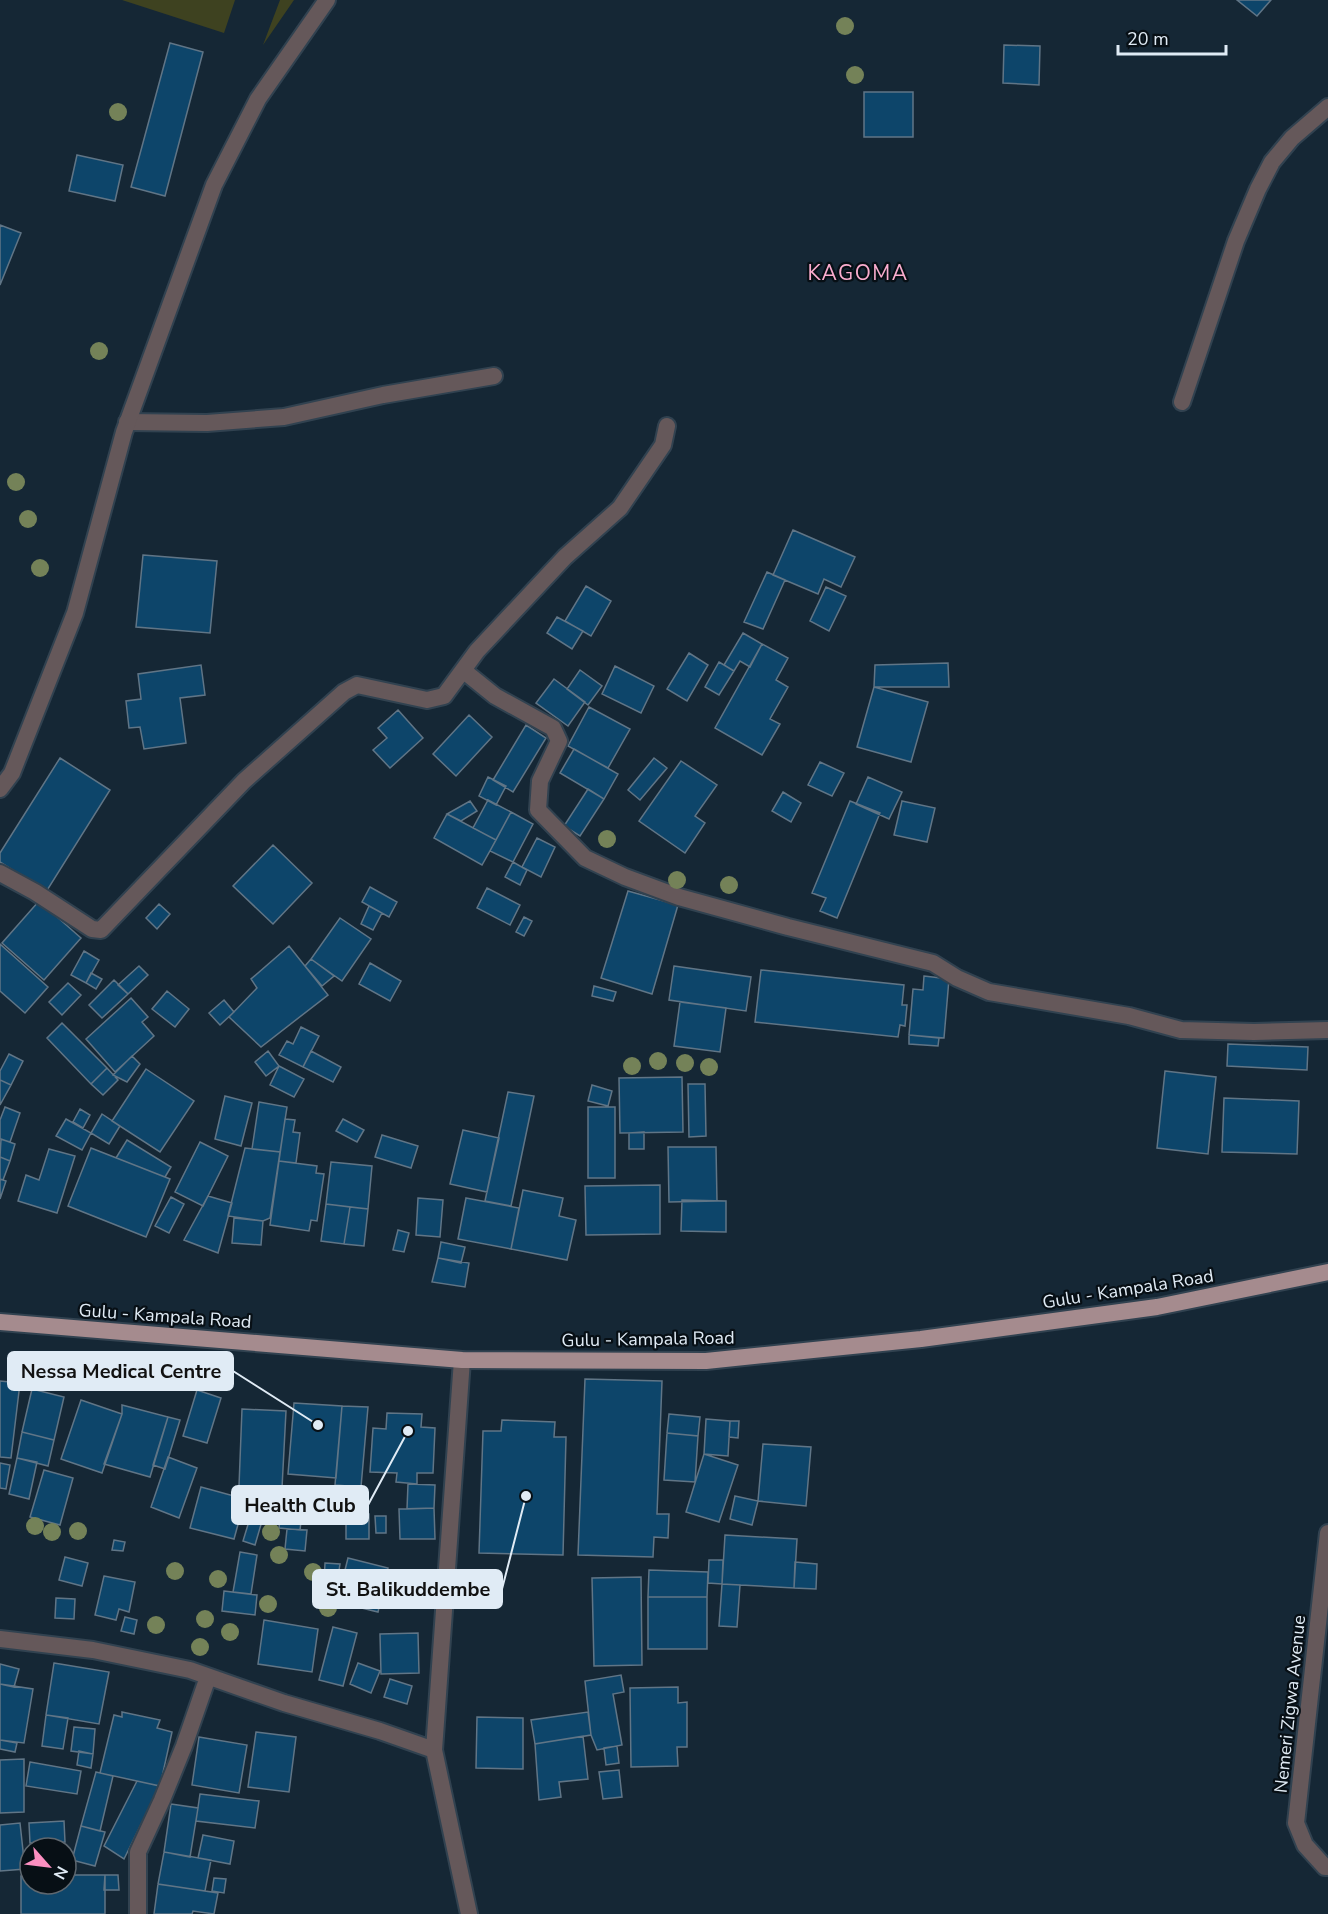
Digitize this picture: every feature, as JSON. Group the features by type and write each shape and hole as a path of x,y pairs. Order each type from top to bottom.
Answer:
{"main road":[{"name":"Gulu - Kampala Road","path":"0,1322 462,1360 717,1360 921,1339 1158,1307 1328,1272"}],"street":[{"path":"0,789 12,773 75,613 127,422 214,185 258,99 327,0"},
{"path":"1182,402 1236,241 1258,189 1272,162 1292,138 1328,107"},
{"path":"127,422 207,423 285,417 382,395 494,376"},
{"path":"0,873 35,892 92,929 101,930 244,781 344,692 357,685 427,700 444,696 477,651 565,557 620,508 663,445 668,426"},
{"path":"464,670 495,696 553,728 559,741 540,781 538,810 585,858 626,877 679,897 933,963 957,978 988,992 1129,1016 1181,1030 1254,1032 1328,1030"},
{"path":"462,1360 434,1750 469,1914"},
{"name":"Nemeri Zigwa Avenue","path":"1328,1533 1296,1823 1305,1845 1325,1867 1328,1867"},
{"path":"0,1639 93,1650 190,1670 284,1703 380,1731 434,1750"},
{"path":"138,1914 138,1852 184,1746 208,1677"}],"green space":[{"path":"122,0 235,0 224,33"},
{"path":"280,0 294,0 263,45"}],"building":[{"path":"1237,0 1271,0 1257,16"},
{"path":"170,43 203,52 165,196 131,187"},
{"path":"1004,45 1040,46 1039,85 1003,83"},
{"path":"864,92 913,92 913,137 864,137"},
{"path":"77,155 123,165 115,201 69,191"},
{"path":"0,225 21,233 0,285"},
{"path":"793,530 855,557 841,587 824,579 818,594 773,575"},
{"path":"143,555 217,561 210,633 136,627"},
{"path":"767,572 785,580 763,629 744,622"},
{"path":"586,586 611,601 591,636 565,621"},
{"path":"826,587 846,596 829,631 810,621"},
{"path":"557,617 583,631 572,649 547,633"},
{"path":"743,633 762,644 750,667 740,661 734,671 724,665"},
{"path":"762,644 788,658 776,680 788,687 770,719 780,724 762,755 715,728"},
{"path":"689,653 708,665 687,701 667,689"},
{"path":"719,662 734,671 719,695 705,687"},
{"path":"948,663 949,687 874,687 875,665"},
{"path":"201,665 205,695 180,698 186,743 144,749 140,727 129,728 126,701 141,699 138,674"},
{"path":"615,666 654,686 641,713 602,694"},
{"path":"580,670 602,686 588,705 567,689"},
{"path":"554,679 585,702 568,726 536,703"},
{"path":"874,687 928,702 911,762 857,747"},
{"path":"589,707 630,729 608,768 568,746"},
{"path":"398,710 423,738 390,768 373,750 387,738 378,728"},
{"path":"469,715 492,737 456,776 433,754"},
{"path":"526,725 546,738 513,792 493,780"},
{"path":"574,749 618,774 604,799 560,773"},
{"path":"60,758 110,790 46,892 0,862 0,853"},
{"path":"654,758 667,768 640,800 628,790"},
{"path":"681,761 717,785 695,816 705,823 685,853 639,821"},
{"path":"820,762 844,773 832,796 808,785"},
{"path":"488,777 506,786 496,805 479,796"},
{"path":"868,777 902,792 889,819 856,804"},
{"path":"588,789 604,799 580,836 564,826"},
{"path":"783,792 801,803 791,822 772,811"},
{"path":"488,800 511,812 496,840 473,828"},
{"path":"470,801 477,811 461,821 447,814"},
{"path":"850,801 880,813 837,918 820,911 826,898 812,893"},
{"path":"902,801 935,808 927,842 894,835"},
{"path":"511,812 533,824 513,862 490,851"},
{"path":"447,814 496,840 482,865 434,838"},
{"path":"537,838 555,847 541,877 522,867"},
{"path":"273,845 312,883 273,924 233,886"},
{"path":"513,862 527,870 520,885 505,877"},
{"path":"370,887 397,902 389,917 362,902"},
{"path":"487,888 520,905 510,925 477,908"},
{"path":"628,891 678,905 652,994 601,978"},
{"path":"39,901 81,938 44,980 2,943"},
{"path":"159,904 170,914 157,929 146,918"},
{"path":"369,906 382,913 373,930 361,924"},
{"path":"524,917 532,921 524,936 516,932"},
{"path":"340,918 371,939 342,981 311,959"},
{"path":"0,944 48,987 25,1013 0,991"},
{"path":"289,946 328,995 261,1047 229,1017 257,988 251,979"},
{"path":"84,951 99,960 86,983 71,975"},
{"path":"311,959 334,976 322,986 305,966"},
{"path":"370,963 401,981 390,1001 359,984"},
{"path":"139,966 148,975 128,994 118,985"},
{"path":"674,966 751,977 746,1011 669,1000"},
{"path":"761,970 904,985 902,1005 907,1005 905,1026 900,1025 898,1037 755,1022"},
{"path":"91,973 102,979 96,989 86,983"},
{"path":"924,976 949,979 944,1038 909,1035 913,989 923,990"},
{"path":"114,980 128,994 102,1018 89,1005"},
{"path":"68,983 81,995 62,1015 49,1002"},
{"path":"594,986 616,992 613,1001 592,996"},
{"path":"167,991 189,1009 175,1027 152,1009"},
{"path":"131,998 148,1017 142,1022 154,1036 115,1072 86,1039"},
{"path":"224,1000 234,1012 220,1025 209,1013"},
{"path":"680,1002 726,1008 720,1052 674,1046"},
{"path":"62,1023 107,1068 91,1084 47,1038"},
{"path":"301,1027 319,1036 303,1067 279,1055 287,1041 293,1044"},
{"path":"909,1035 939,1038 938,1046 909,1044"},
{"path":"1228,1044 1308,1047 1307,1070 1227,1066"},
{"path":"268,1051 279,1066 266,1076 255,1062"},
{"path":"311,1051 341,1067 333,1082 303,1067"},
{"path":"9,1054 23,1061 11,1085 0,1080 0,1071"},
{"path":"132,1056 140,1064 127,1082 113,1075"},
{"path":"279,1066 304,1079 294,1097 270,1085"},
{"path":"107,1068 118,1080 103,1095 91,1084"},
{"path":"146,1069 194,1101 160,1152 112,1121"},
{"path":"1165,1071 1216,1077 1208,1154 1157,1148"},
{"path":"682,1077 683,1132 620,1133 619,1078"},
{"path":"0,1080 11,1085 0,1105"},
{"path":"688,1084 705,1084 706,1136 689,1137"},
{"path":"592,1085 612,1091 608,1106 588,1101"},
{"path":"508,1092 534,1096 511,1206 485,1201"},
{"path":"225,1096 252,1103 241,1146 215,1139"},
{"path":"1224,1098 1299,1101 1297,1154 1222,1152"},
{"path":"259,1102 287,1107 280,1152 252,1149"},
{"path":"5,1107 20,1113 10,1142 0,1139 0,1120"},
{"path":"588,1107 615,1107 615,1178 588,1178"},
{"path":"80,1109 90,1115 83,1128 73,1122"},
{"path":"102,1114 120,1126 109,1144 91,1133"},
{"path":"66,1119 91,1133 82,1150 56,1136"},
{"path":"285,1119 295,1120 293,1132 300,1133 296,1163 279,1161"},
{"path":"343,1119 364,1130 357,1142 336,1131"},
{"path":"463,1130 499,1138 487,1192 450,1184"},
{"path":"644,1132 644,1149 629,1149 629,1133"},
{"path":"382,1135 418,1146 411,1168 375,1157"},
{"path":"1,1139 15,1144 10,1161 0,1157"},
{"path":"127,1140 171,1167 165,1177 116,1158"},
{"path":"200,1142 228,1156 203,1206 175,1192"},
{"path":"668,1147 716,1147 717,1201 669,1202"},
{"path":"91,1148 170,1179 146,1237 68,1206"},
{"path":"245,1148 280,1152 270,1218 263,1221 228,1216"},
{"path":"49,1149 75,1156 57,1213 18,1201 26,1175 39,1180"},
{"path":"0,1157 10,1161 3,1180 0,1179"},
{"path":"279,1161 317,1166 316,1173 324,1174 317,1221 311,1220 309,1231 270,1225"},
{"path":"331,1162 372,1166 368,1209 326,1204"},
{"path":"0,1179 6,1181 0,1199"},
{"path":"660,1185 660,1234 586,1235 585,1186"},
{"path":"523,1190 563,1198 559,1216 576,1220 567,1260 511,1249"},
{"path":"208,1196 232,1203 218,1253 184,1240"},
{"path":"171,1197 184,1204 169,1233 155,1226"},
{"path":"418,1198 443,1200 440,1237 416,1235"},
{"path":"466,1198 519,1208 511,1249 458,1239"},
{"path":"682,1200 726,1201 726,1232 681,1231"},
{"path":"326,1204 350,1207 344,1244 321,1241"},
{"path":"350,1207 368,1209 364,1246 344,1244"},
{"path":"234,1218 263,1221 261,1245 232,1243"},
{"path":"398,1230 409,1233 404,1252 393,1250"},
{"path":"441,1242 465,1247 461,1263 438,1258"},
{"path":"438,1258 469,1263 465,1287 432,1282"},
{"path":"585,1379 662,1381 657,1514 669,1514 668,1538 654,1537 653,1557 578,1555"},
{"path":"0,1381 20,1383 11,1458 0,1457"},
{"path":"32,1389 64,1397 54,1440 22,1432"},
{"path":"197,1390 221,1398 207,1443 183,1436"},
{"path":"81,1400 122,1414 102,1473 61,1459"},
{"path":"294,1403 342,1406 336,1478 288,1474"},
{"path":"122,1405 168,1417 150,1477 104,1464 122,1414"},
{"path":"342,1406 368,1407 361,1487 335,1485"},
{"path":"242,1409 286,1411 282,1488 239,1486"},
{"path":"387,1413 422,1414 421,1427 435,1428 433,1473 417,1473 417,1484 396,1482 397,1473 370,1472 373,1428 386,1429"},
{"path":"669,1414 700,1417 698,1436 667,1433"},
{"path":"168,1417 180,1420 165,1469 153,1465"},
{"path":"706,1419 730,1421 728,1456 704,1454"},
{"path":"502,1420 555,1422 554,1437 566,1437 563,1555 479,1553 483,1431 501,1431"},
{"path":"730,1421 739,1421 738,1438 729,1437"},
{"path":"22,1432 54,1440 48,1466 17,1458"},
{"path":"667,1433 698,1436 695,1482 664,1480"},
{"path":"763,1444 811,1447 806,1506 758,1501"},
{"path":"704,1454 738,1465 719,1522 686,1512"},
{"path":"168,1457 197,1468 179,1518 151,1507"},
{"path":"17,1458 37,1462 29,1499 9,1494"},
{"path":"0,1463 10,1465 6,1489 0,1488"},
{"path":"44,1470 73,1478 60,1525 30,1517"},
{"path":"408,1484 435,1485 434,1508 407,1509"},
{"path":"201,1487 245,1499 234,1539 190,1528"},
{"path":"735,1496 758,1501 752,1525 730,1519"},
{"path":"434,1508 435,1539 400,1539 399,1509"},
{"path":"281,1511 302,1513 300,1530 279,1528"},
{"path":"346,1514 369,1514 369,1539 346,1539"},
{"path":"375,1516 386,1516 386,1533 376,1533"},
{"path":"250,1518 262,1521 255,1545 243,1541"},
{"path":"287,1529 307,1530 305,1551 285,1549"},
{"path":"725,1535 797,1539 794,1588 722,1584"},
{"path":"114,1540 125,1542 123,1551 112,1550"},
{"path":"240,1552 257,1555 251,1594 233,1592"},
{"path":"65,1557 88,1563 82,1586 59,1580"},
{"path":"348,1558 388,1568 378,1612 337,1602"},
{"path":"709,1560 723,1560 722,1584 708,1583"},
{"path":"795,1562 817,1564 816,1589 794,1588"},
{"path":"325,1563 340,1564 337,1583 324,1582"},
{"path":"649,1570 708,1572 707,1597 648,1597"},
{"path":"104,1576 135,1582 129,1612 119,1609 116,1620 95,1615"},
{"path":"641,1577 642,1665 594,1666 592,1578"},
{"path":"722,1584 740,1585 737,1627 719,1626"},
{"path":"224,1591 257,1595 255,1615 222,1611"},
{"path":"648,1597 707,1597 707,1649 648,1649"},
{"path":"56,1598 75,1599 74,1619 55,1618"},
{"path":"125,1617 137,1620 134,1634 121,1631"},
{"path":"264,1620 318,1629 312,1672 258,1664"},
{"path":"333,1627 357,1633 343,1686 319,1680"},
{"path":"418,1633 419,1673 381,1674 380,1634"},
{"path":"54,1663 109,1672 99,1724 46,1715"},
{"path":"358,1663 380,1671 371,1693 350,1684"},
{"path":"0,1664 19,1669 14,1687 0,1684"},
{"path":"621,1675 624,1692 613,1694 622,1745 597,1750 591,1735 585,1681"},
{"path":"390,1679 412,1686 407,1704 384,1697"},
{"path":"0,1684 33,1689 24,1743 0,1740"},
{"path":"678,1687 678,1703 687,1702 687,1747 677,1747 678,1766 631,1767 630,1688"},
{"path":"122,1712 160,1720 157,1728 172,1732 160,1786 100,1773 114,1715 122,1717"},
{"path":"588,1712 591,1735 535,1744 531,1720"},
{"path":"46,1715 68,1718 63,1749 42,1746"},
{"path":"477,1717 523,1718 523,1769 476,1768"},
{"path":"74,1727 95,1729 93,1754 71,1751"},
{"path":"256,1732 296,1737 289,1792 248,1787"},
{"path":"583,1736 588,1779 559,1782 561,1797 539,1800 535,1744"},
{"path":"199,1737 247,1745 239,1793 192,1785"},
{"path":"0,1740 17,1743 15,1752 0,1749"},
{"path":"617,1746 619,1763 606,1765 604,1748"},
{"path":"79,1751 93,1754 91,1768 77,1765"},
{"path":"24,1759 24,1812 0,1813 0,1760"},
{"path":"30,1762 81,1771 77,1794 26,1786"},
{"path":"619,1770 622,1797 603,1799 599,1772"},
{"path":"96,1772 113,1776 100,1831 81,1826"},
{"path":"137,1781 160,1786 124,1859 104,1846"},
{"path":"200,1794 259,1801 255,1828 196,1821"},
{"path":"171,1804 198,1808 190,1857 164,1852"},
{"path":"64,1821 65,1836 30,1836 29,1823"},
{"path":"20,1823 21,1836 18,1836 18,1870 0,1871 0,1825"},
{"path":"81,1826 105,1832 95,1866 78,1862 78,1837"},
{"path":"203,1835 234,1841 230,1864 198,1858"},
{"path":"164,1852 211,1860 205,1891 158,1884"},
{"path":"78,1875 105,1875 105,1914 21,1914 21,1896 78,1896"},
{"path":"105,1875 118,1875 119,1890 104,1890"},
{"path":"214,1878 226,1879 224,1893 212,1891"},
{"path":"158,1884 218,1893 214,1914 193,1911 192,1914 154,1914"}],"place":[{"name":"Nessa Medical Centre","path":"318,1425"},
{"name":"Health Club","path":"408,1431"},
{"name":"St. Balikuddembe","path":"526,1496"}],"district":[{"name":"KAGOMA","path":"858,273"}]}
